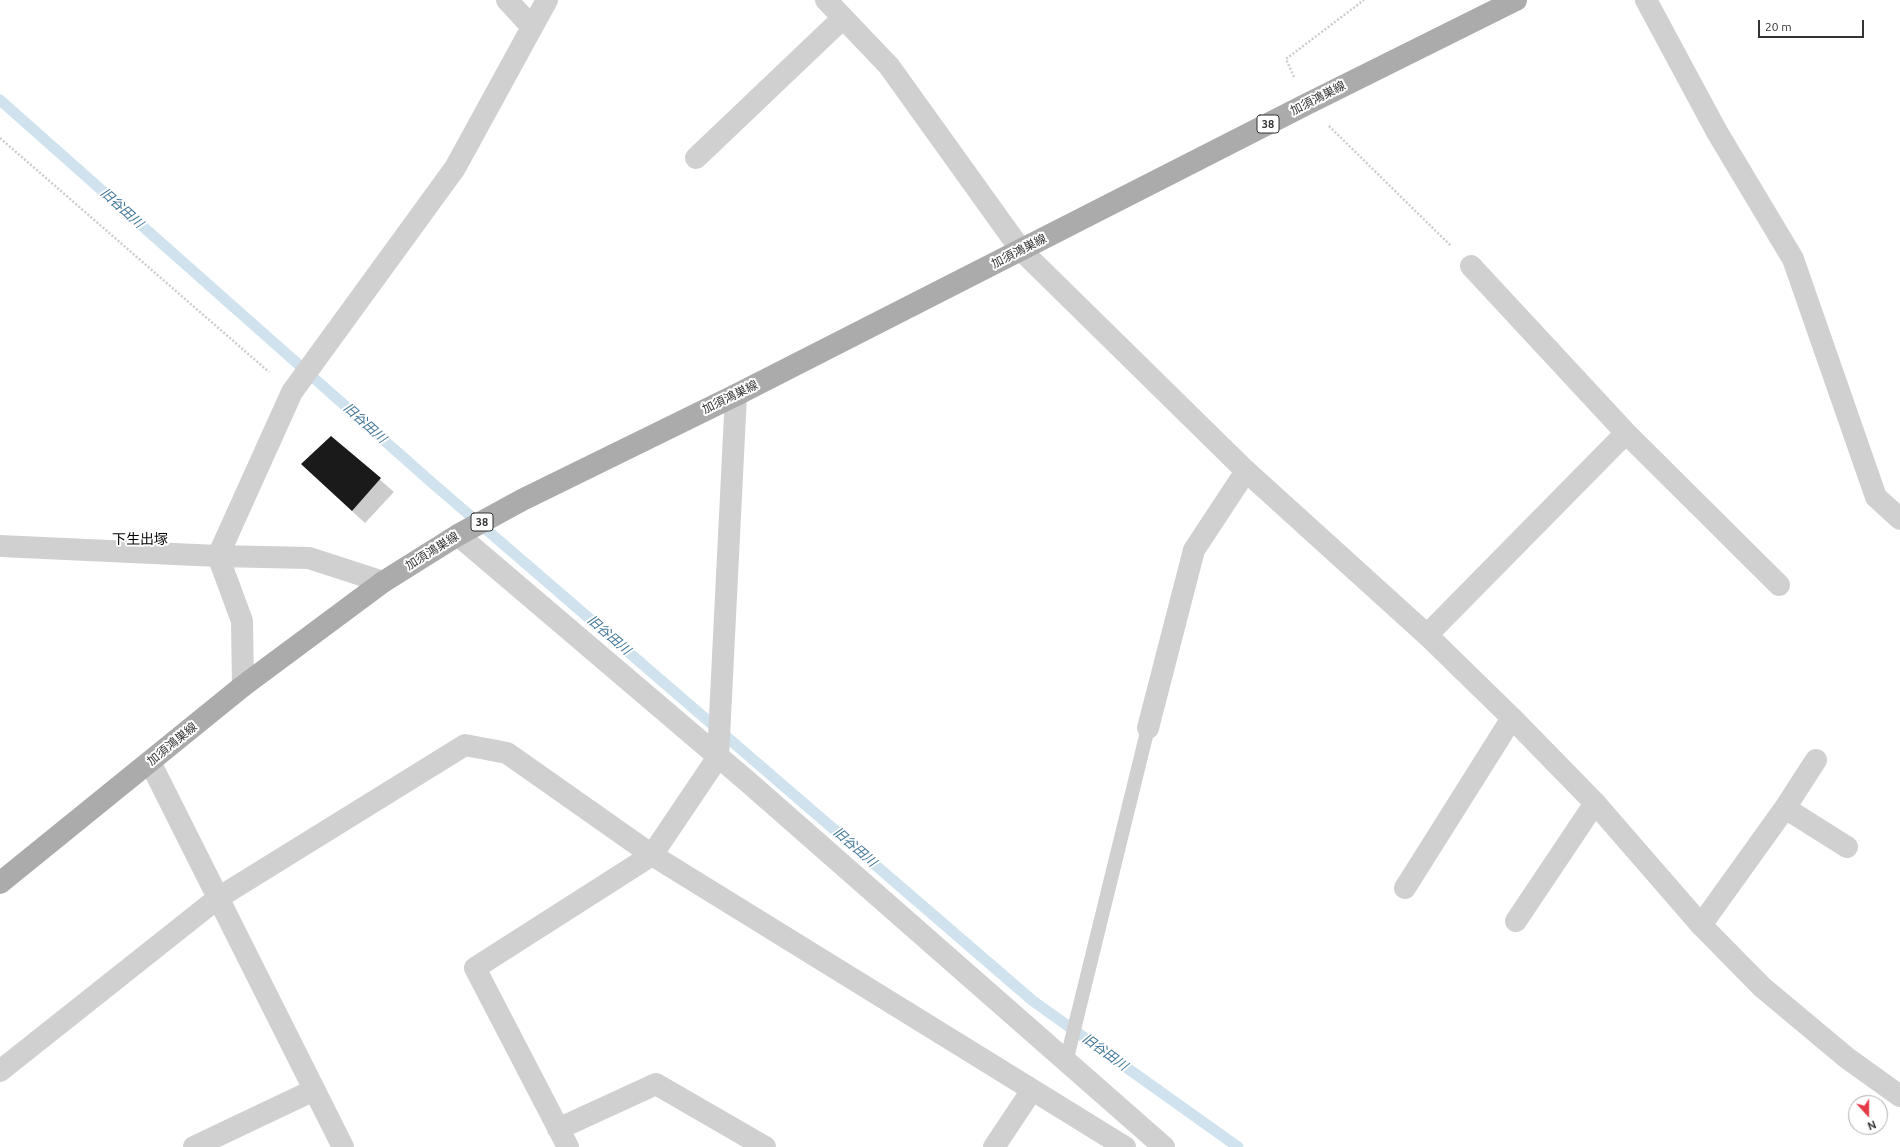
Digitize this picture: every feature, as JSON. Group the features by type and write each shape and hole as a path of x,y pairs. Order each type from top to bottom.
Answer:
{"main road":[{"name":"加須鴻巣線","path":"0,883 243,686 383,582 458,535 522,500 736,395 1307,104 1516,0"}],"street":[{"path":"507,0 532,27"},
{"path":"243,686 242,621 218,556 292,392 455,168 547,0"},
{"path":"826,0 889,66 1021,250 1246,471 1427,635 1512,718 1595,803 1701,925 1762,987 1847,1058 1900,1096"},
{"path":"1646,0 1717,132 1793,259 1876,497 1900,519"},
{"path":"696,158 843,18"},
{"path":"1471,266 1626,433 1779,585"},
{"path":"736,395 718,757 652,855 475,968 563,1138 656,1084 765,1147"},
{"path":"1427,635 1626,433"},
{"path":"1148,728 1194,550 1246,471"},
{"path":"458,535 718,757 1164,1147"},
{"path":"0,546 218,556 309,558 383,582"},
{"path":"1405,888 1512,718"},
{"path":"0,1071 218,898 465,745 507,753 652,855 1125,1147"},
{"path":"1701,925 1785,808 1816,760"},
{"path":"150,762 343,1147"},
{"path":"1516,921 1595,803"},
{"path":"1785,808 1847,847"},
{"path":"194,1147 314,1090"},
{"path":"994,1147 1032,1090"}],"lane":[{"path":"1066,1062 1148,728"}],"path":[{"path":"1364,0 1286,59 1307,104 1471,266"},
{"path":"0,138 292,392"}],"building":[{"path":"331,436 381,478 352,511 301,464"}],"waterway":[{"name":"旧谷田川","path":"0,100 430,481 1033,1001 1238,1147"}],"district":[{"name":"下生出塚","path":"140,539"}]}
